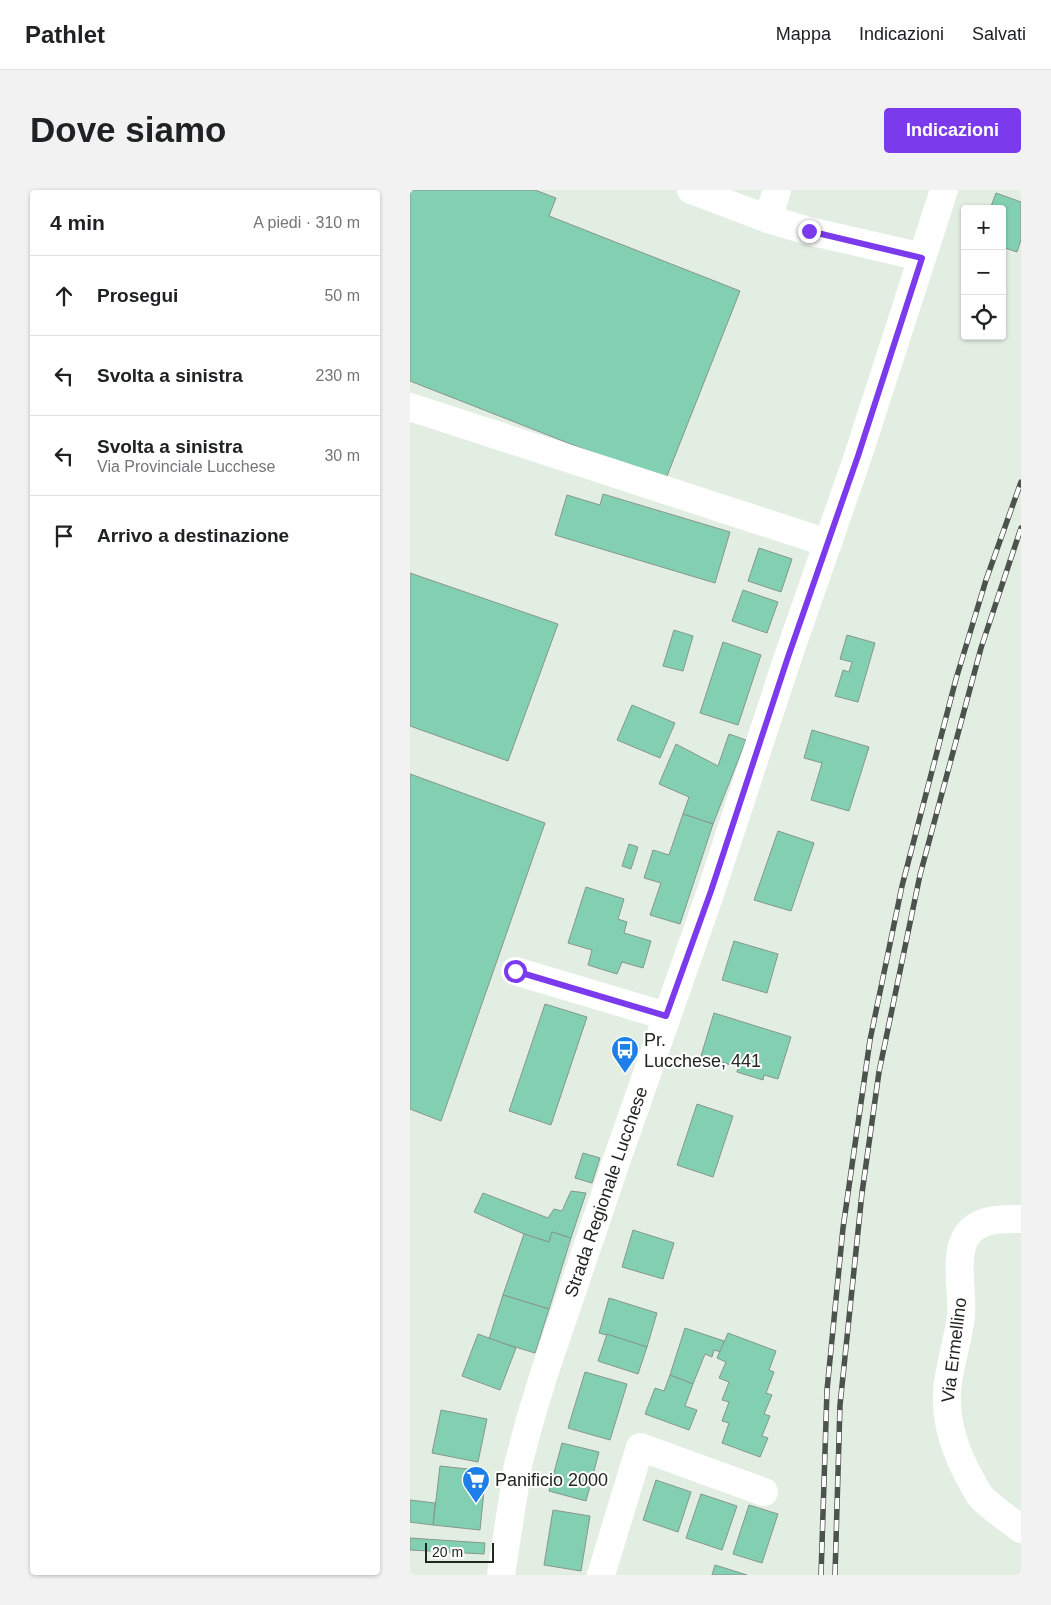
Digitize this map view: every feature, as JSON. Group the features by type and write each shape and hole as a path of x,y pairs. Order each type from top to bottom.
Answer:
{"main road":[{"path":"691,190 809,231 922,258"},
{"path":"768,218 777,190"},
{"name":"Strada Regionale Lucchese","path":"502,1575 518,1466 530,1420 861,446 944,190"},
{"path":"410,407 828,543"},
{"path":"515,971 666,1016"},
{"name":"Via Ermellino","path":"1021,1219 991,1220 973,1230 964,1238 960,1256 961,1310 959,1330 948,1389 946,1412 952,1437 962,1463 981,1497 1021,1529"},
{"path":"601,1575 640,1447 764,1492"}],"building":[{"path":"410,190 535,190 556,198 549,216 740,291 665,481 410,381"},
{"path":"996,193 1021,202 1021,240 1017,252 1006,248 1006,205 992,205"},
{"path":"603,494 730,532 715,583 555,535 567,495 600,505"},
{"path":"759,548 792,559 781,592 748,581"},
{"path":"410,573 558,624 508,761 410,726"},
{"path":"743,590 778,602 767,633 732,621"},
{"path":"674,630 693,636 683,671 663,666"},
{"path":"847,635 875,643 858,702 835,696 843,670 849,672 852,662 840,659"},
{"path":"723,642 761,655 738,725 700,713"},
{"path":"632,705 675,723 660,758 617,740"},
{"path":"812,730 869,747 849,811 811,800 822,763 804,758"},
{"path":"729,734 746,740 713,824 683,814 689,797 659,784 676,744 718,766"},
{"path":"410,774 545,823 441,1121 410,1109"},
{"path":"683,814 713,824 680,924 650,915 661,883 644,878 653,850 669,855"},
{"path":"778,831 814,843 791,911 754,900"},
{"path":"629,844 638,847 631,869 622,866"},
{"path":"586,887 624,899 618,919 627,922 624,933 651,941 643,968 622,962 617,974 588,965 592,950 568,943"},
{"path":"734,941 778,954 767,993 722,980"},
{"path":"545,1004 587,1017 551,1125 509,1111"},
{"path":"714,1013 791,1037 778,1079 764,1075 763,1080 737,1072 738,1067 701,1056"},
{"path":"697,1104 733,1116 713,1177 677,1165"},
{"path":"583,1153 600,1158 592,1183 575,1178"},
{"path":"571,1191 586,1193 571,1238 552,1232 549,1242 524,1234 474,1212 483,1193 548,1218 554,1209 562,1211"},
{"path":"633,1230 674,1243 663,1279 622,1267"},
{"path":"552,1232 571,1238 549,1309 503,1295 524,1234 549,1242"},
{"path":"503,1295 549,1309 535,1353 489,1339"},
{"path":"609,1298 657,1313 647,1347 599,1333"},
{"path":"685,1328 724,1341 721,1352 714,1350 712,1357 705,1354 693,1384 670,1375"},
{"path":"728,1333 776,1351 769,1370 774,1372 766,1393 772,1395 764,1414 770,1416 762,1436 768,1438 760,1457 722,1443 729,1423 722,1421 729,1402 722,1400 729,1382 719,1378 726,1362 717,1358"},
{"path":"478,1334 516,1348 500,1390 462,1376"},
{"path":"607,1334 647,1347 638,1374 598,1361"},
{"path":"585,1372 627,1384 610,1440 568,1428"},
{"path":"670,1375 693,1384 685,1406 697,1410 689,1430 645,1414 655,1388 664,1391"},
{"path":"441,1410 487,1419 478,1462 432,1453"},
{"path":"562,1443 599,1452 586,1501 549,1491"},
{"path":"440,1466 486,1471 480,1530 433,1525"},
{"path":"656,1480 691,1492 678,1532 643,1520"},
{"path":"701,1494 737,1506 722,1550 686,1538"},
{"path":"410,1500 435,1503 433,1525 410,1522"},
{"path":"749,1505 778,1514 762,1563 733,1554"},
{"path":"553,1510 590,1516 581,1571 544,1565"},
{"path":"410,1538 485,1543 484,1554 410,1550"},
{"path":"715,1565 747,1575 712,1575"}],"railway":[{"path":"821,1575 827,1390 843,1228 870,1040 902,886 956,679 986,580 1021,482"},
{"path":"835,1575 840,1405 862,1193 879,1072 920,875 981,648 1021,528"}],"place":[{"name":"Pr. Lucchese, 441","path":"625,1074"},
{"name":"Panificio 2000","path":"476,1504"}],"route":[{"path":"515,971 666,1016 711,891 788,657 858,456 922,258 809,231"}]}
